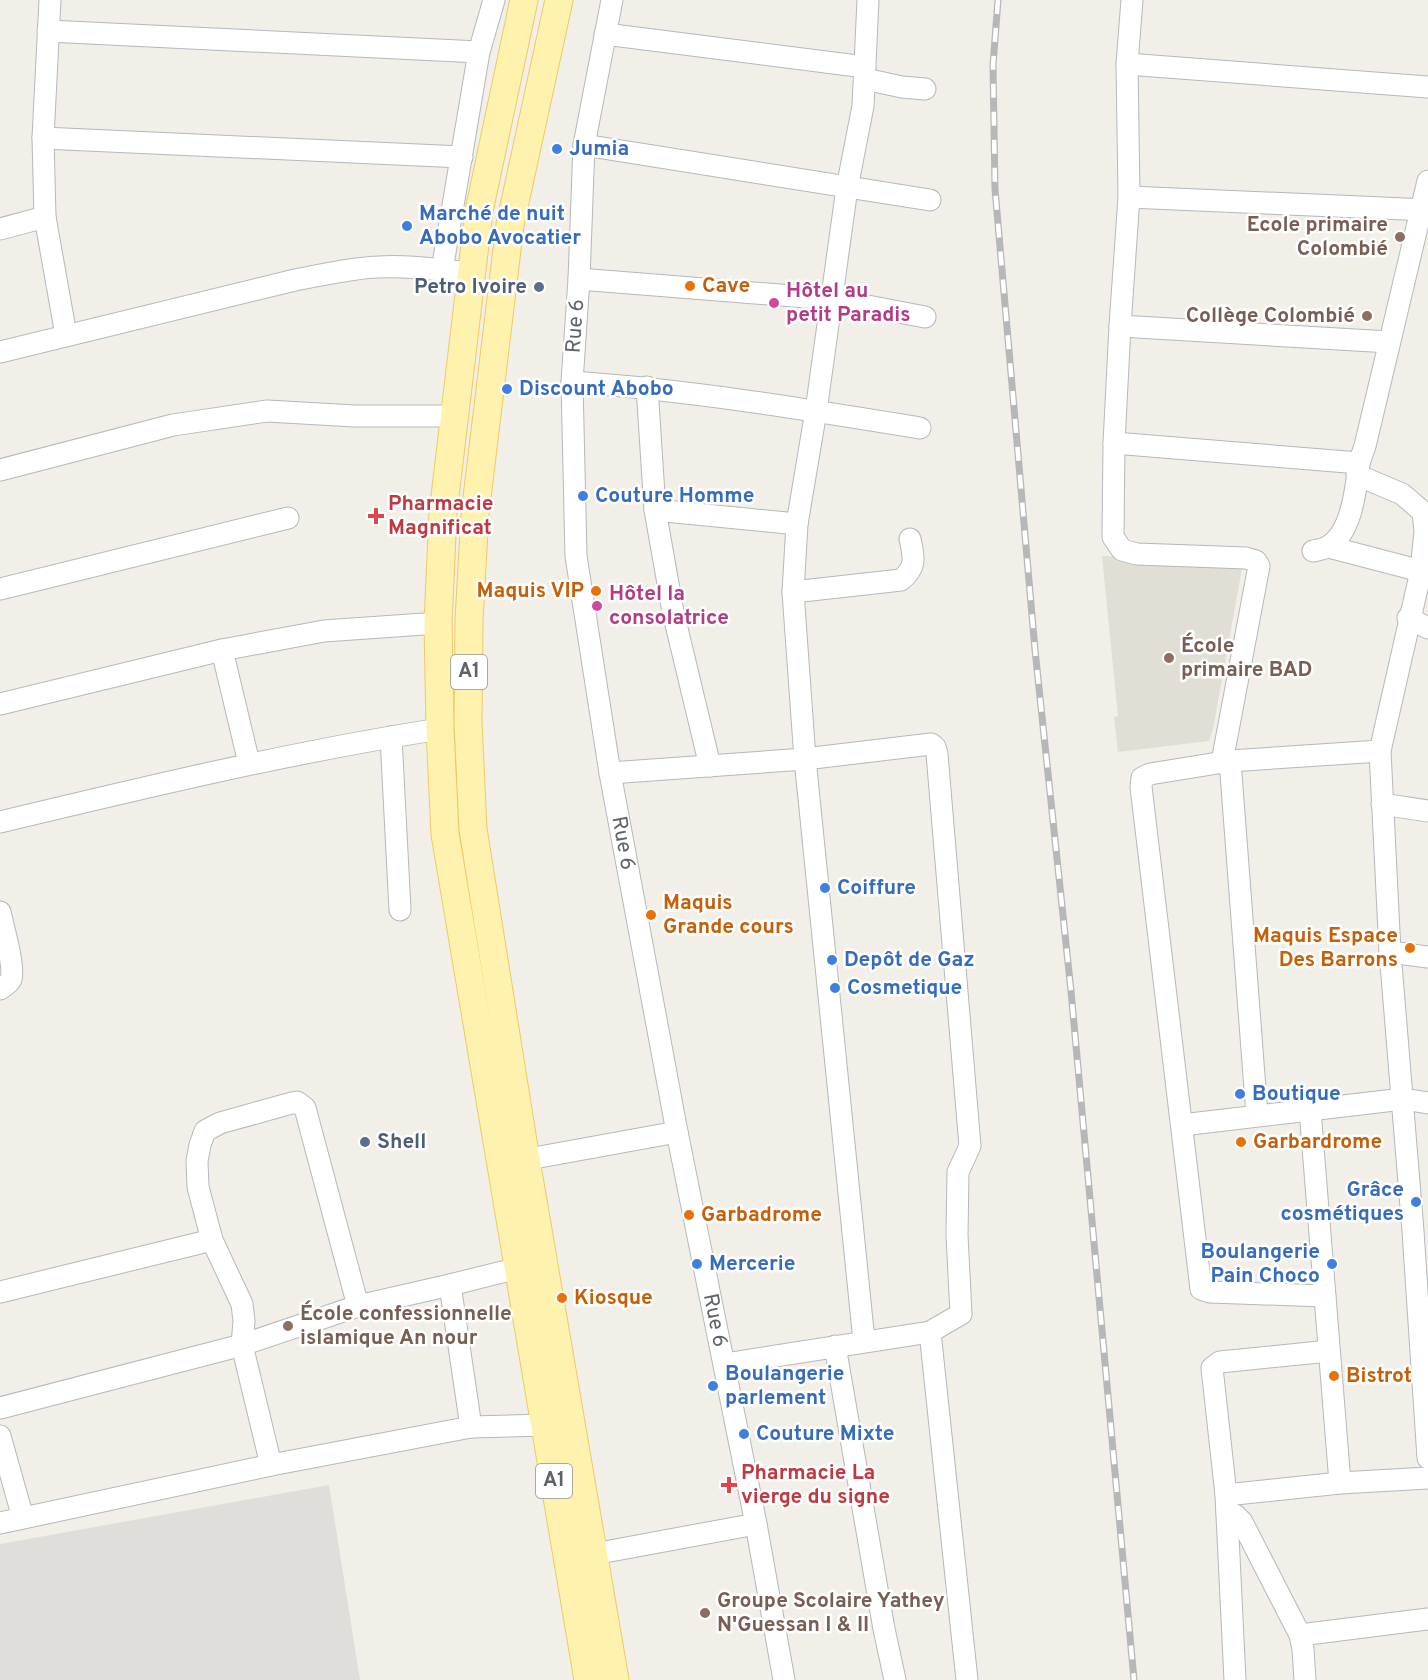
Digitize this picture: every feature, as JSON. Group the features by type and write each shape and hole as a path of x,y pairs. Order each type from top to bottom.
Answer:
{"main road":[{"name":"A1","path":"524,0 478,210 470,273 443,513 438,623 440,729 446,834 588,1680"},
{"name":"A1","path":"559,0 510,225 475,514 469,620 468,722 473,829 526,1160 615,1680"}],"street":[{"path":"50,0 37,220 66,335"},
{"path":"442,270 479,52 494,0"},
{"name":"Rue 6","path":"612,0 584,145 572,382 576,556 610,773 677,1132 756,1524 784,1680"},
{"path":"864,1341 805,759 793,592 797,524 816,411 847,188 861,116 868,0"},
{"path":"1132,0 1127,64 1129,196 1114,443 1113,537 1122,550 1137,554 1253,559 1259,566 1226,761 1257,1115"},
{"path":"48,31 479,52"},
{"path":"605,34 865,73 902,87 925,88"},
{"path":"1127,64 1428,87"},
{"path":"43,138 462,157"},
{"path":"584,145 930,201"},
{"path":"1421,571 1321,549 1347,526 1357,486 1358,469 1389,342 1425,210 1428,181"},
{"path":"1129,196 1425,210"},
{"path":"0,213 37,220"},
{"path":"0,230 37,220"},
{"path":"0,351 295,280 331,274 376,267 416,267 470,273"},
{"path":"579,279 831,298 925,317"},
{"path":"1120,326 1389,342"},
{"path":"572,382 647,387 920,428"},
{"path":"647,387 655,510 673,612 710,766"},
{"path":"0,470 173,425 267,411 355,416 454,416"},
{"path":"1114,443 1358,469 1402,494 1423,512 1425,531 1421,571 1408,618 1380,751 1390,952 1403,1099 1421,1232 1428,1458"},
{"path":"655,510 797,524"},
{"path":"0,589 288,518"},
{"path":"793,592 901,580 910,572 914,558 910,539"},
{"path":"1408,618 1428,628"},
{"path":"0,704 222,650 324,631 438,623"},
{"path":"222,650 249,763"},
{"path":"0,822 249,763 440,729"},
{"path":"391,736 399,910"},
{"path":"610,773 805,759 931,744 935,747 937,754 970,1146 958,1172 957,1235 961,1314 930,1332 725,1364"},
{"path":"1325,1296 1210,1292 1202,1289 1141,787 1142,778 1150,774 1226,761 1380,751"},
{"path":"1382,804 1428,811"},
{"path":"0,912 9,954 11,978 7,985 0,989"},
{"path":"1390,952 1428,957"},
{"path":"1182,1125 1403,1099 1428,1103"},
{"path":"271,1465 242,1345 244,1321 242,1304 212,1240 198,1187 197,1161 205,1131 220,1123 297,1102 304,1108 358,1306"},
{"path":"1310,1110 1340,1483"},
{"path":"500,1165 677,1132"},
{"path":"0,1292 212,1240"},
{"path":"0,1408 242,1345 358,1306 518,1268"},
{"path":"450,1285 471,1427"},
{"path":"930,1332 967,1680"},
{"path":"835,1346 884,1629 895,1680"},
{"path":"1235,1680 1226,1503 1212,1368 1220,1362 1329,1351"},
{"path":"0,1523 271,1465 471,1427 545,1425"},
{"path":"0,1436 22,1518"},
{"path":"1226,1503 1340,1483 1428,1478"},
{"path":"1226,1503 1242,1522 1300,1635 1305,1680"},
{"path":"594,1554 756,1524"},
{"path":"1300,1635 1428,1619"}],"shaded area":[{"name":"École primaire BAD","path":"1102,556 1243,563 1209,741 1118,752 1114,717 1118,716"},
{"path":"329,1485 360,1680 0,1680 0,1544"}],"railway":[{"path":"998,0 993,65 995,189 1035,650 1071,991 1134,1680"}],"place":[{"name":"Jumia","path":"557,149"},
{"name":"Marché de nuit Abobo Avocatier","path":"407,226"},
{"name":"Ecole primaire Colombié","path":"1400,237"},
{"name":"Cave","path":"690,286"},
{"name":"Petro Ivoire","path":"539,287"},
{"name":"Hôtel au petit Paradis","path":"774,303"},
{"name":"Collège Colombié","path":"1367,316"},
{"name":"Discount Abobo","path":"507,389"},
{"name":"Couture Homme","path":"583,496"},
{"name":"Pharmacie Magnificat","path":"376,516"},
{"name":"Maquis VIP","path":"596,591"},
{"name":"Hôtel la consolatrice","path":"597,606"},
{"name":"École primaire BAD","path":"1169,658"},
{"name":"Coiffure","path":"825,888"},
{"name":"Maquis Grande cours","path":"651,915"},
{"name":"Maquis Espace Des Barrons","path":"1410,948"},
{"name":"Depôt de Gaz","path":"832,960"},
{"name":"Cosmetique","path":"835,988"},
{"name":"Boutique","path":"1240,1094"},
{"name":"Shell","path":"365,1142"},
{"name":"Garbardrome","path":"1241,1142"},
{"name":"Grâce cosmétiques","path":"1416,1202"},
{"name":"Garbadrome","path":"689,1215"},
{"name":"Mercerie","path":"697,1264"},
{"name":"Boulangerie Pain Choco","path":"1332,1264"},
{"name":"Kiosque","path":"562,1298"},
{"name":"École confessionnelle islamique An nour","path":"288,1326"},
{"name":"Bistrot","path":"1334,1376"},
{"name":"Boulangerie parlement","path":"713,1386"},
{"name":"Couture Mixte","path":"744,1434"},
{"name":"Pharmacie La vierge du signe","path":"729,1485"},
{"name":"Groupe Scolaire Yathey N'Guessan I & II","path":"705,1613"}]}
